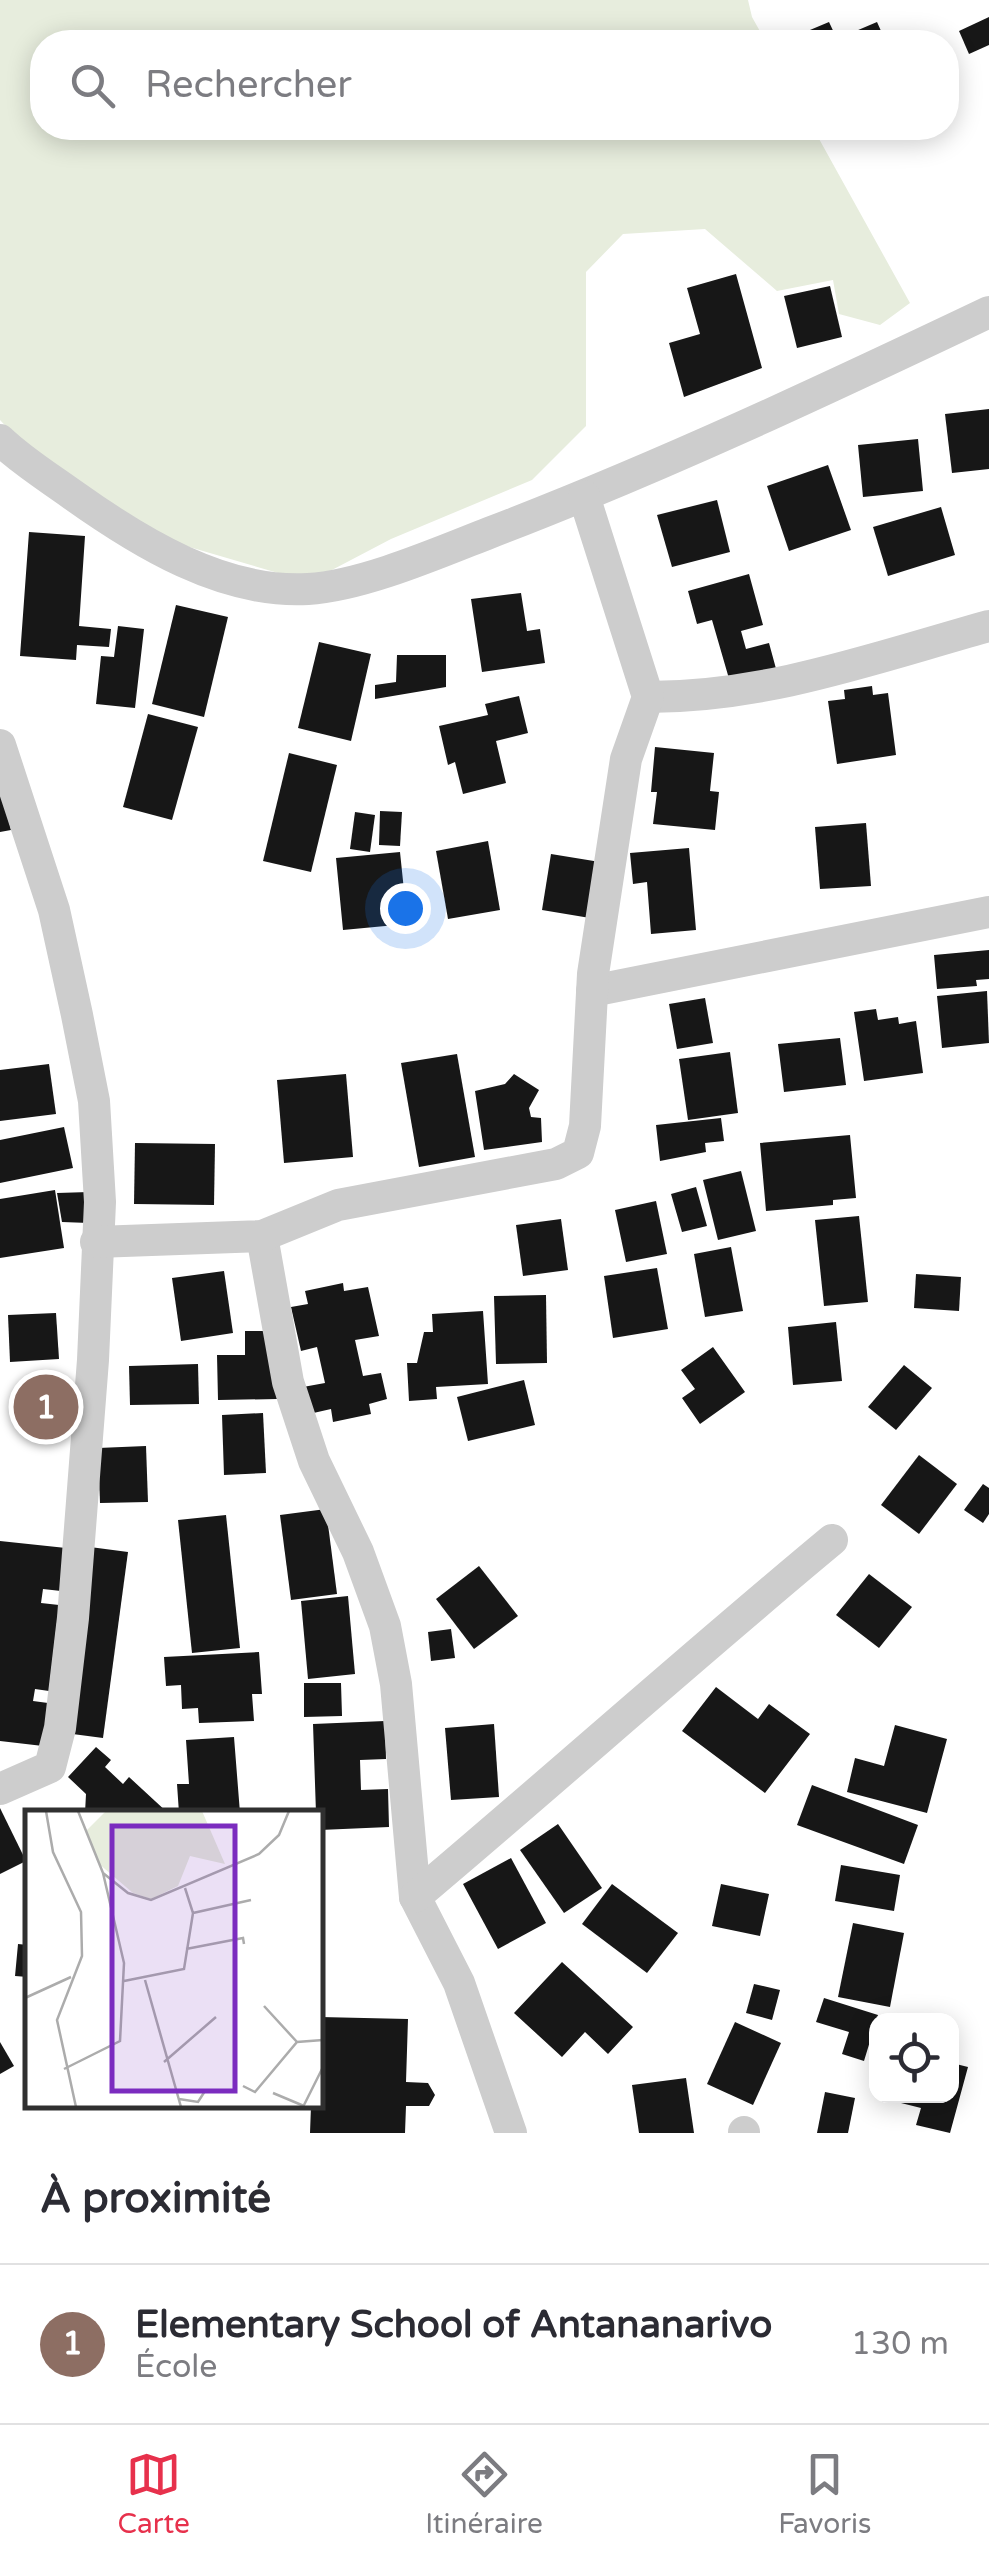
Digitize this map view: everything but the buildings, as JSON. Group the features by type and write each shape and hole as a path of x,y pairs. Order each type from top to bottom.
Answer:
{"street":[{"path":"0,440 128,534 166,555 216,574 273,587 308,589 347,582 442,551 584,496 989,312"},
{"path":"96,1242 262,1236 338,1206 556,1164 578,1153 585,1126 592,991 626,759 648,696 584,496"},
{"path":"648,696 760,689 989,626"},
{"path":"0,744 54,910 94,1101 100,1202 93,1360 60,1728 50,1767 0,1789"},
{"path":"592,991 989,912"},
{"path":"262,1236 288,1382 314,1461 358,1552 385,1626 396,1684 415,1898 459,1983 511,2133"},
{"path":"415,1898 832,1540"}],"green space":[{"path":"0,0 748,0 759,30 30,30 30,140 820,140 910,303 880,325 839,314 833,280 777,291 705,229 623,234 586,272 586,426 532,480 391,539 309,582 162,539 17,438 0,420"}],"place":[{"name":"Elementary School of Antananarivo","path":"46,1407"}]}
